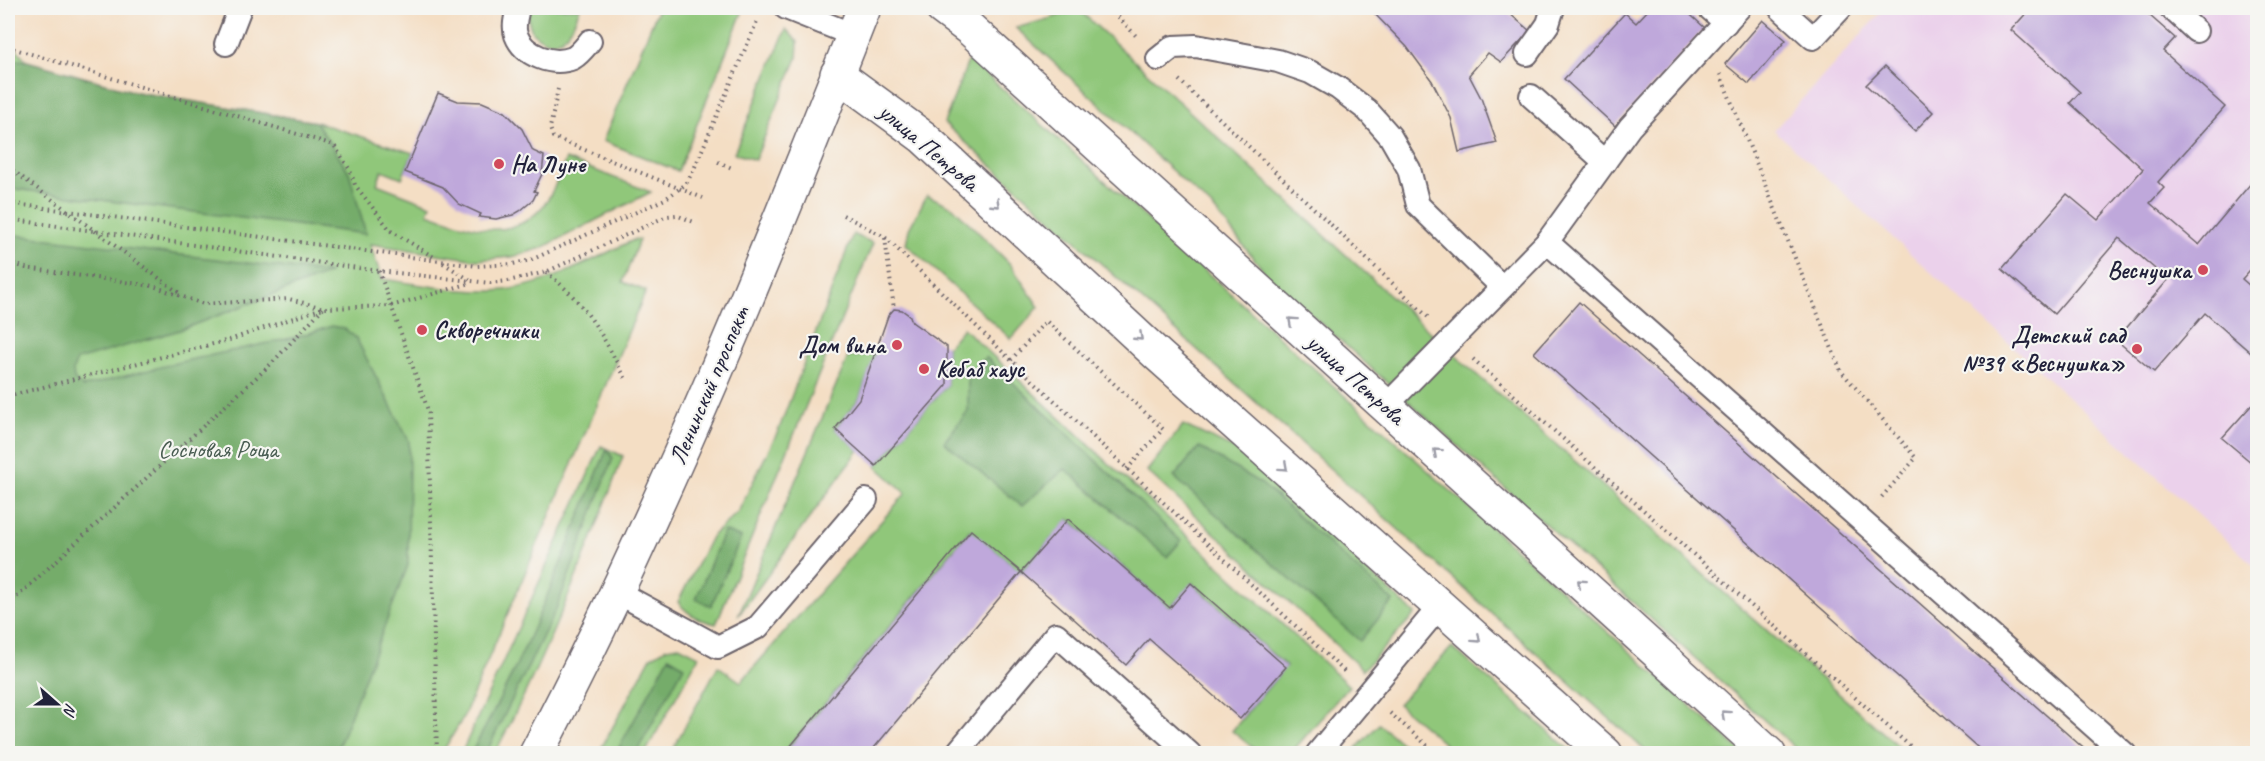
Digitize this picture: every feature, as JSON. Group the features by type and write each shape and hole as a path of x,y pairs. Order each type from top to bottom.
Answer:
{"main road":[{"name":"улица Петрова","path":"942,8 970,29 1769,753"},
{"name":"Ленинский проспект","path":"536,753 616,592 688,439 858,21"},
{"name":"улица Петрова","path":"837,74 923,137 1159,356 1606,753"}],"lane":[{"path":"226,44 240,8"},
{"path":"518,8 514,23 516,35 521,44 540,57 553,60 573,58 581,53 590,41"},
{"path":"786,8 858,21"},
{"path":"1527,54 1548,24 1553,8"},
{"path":"1386,406 1547,242 1629,127 1732,15 1709,8"},
{"path":"1780,8 1813,38 1841,8"},
{"path":"2171,8 2196,30"},
{"path":"1158,59 1173,48 1196,46 1278,61 1310,72 1338,88 1367,110 1390,136 1408,169 1418,205 1502,287"},
{"path":"1531,96 1605,162"},
{"path":"1547,242 2125,753"},
{"path":"616,592 718,647 758,627 866,501"},
{"path":"1317,753 1440,606"},
{"path":"956,753 1056,634 1183,751"}],"path":[{"path":"1110,8 1158,59 1451,339 1919,753"},
{"path":"8,203 477,267 531,260 665,200 680,189 694,169 758,18"},
{"path":"1707,43 1841,371 1916,458 1861,520"},
{"path":"8,47 334,145 350,170 355,185 391,231 473,282"},
{"path":"564,60 550,128 553,137 703,198"},
{"path":"718,162 732,168"},
{"path":"8,167 187,298"},
{"path":"8,219 473,282 508,282 546,272 667,216 676,215 694,222"},
{"path":"843,215 885,237 1011,360 1367,693 1437,753"},
{"path":"885,237 894,309"},
{"path":"8,262 26,268 153,286 203,304 289,299 324,308 391,306 473,282"},
{"path":"379,271 428,410 437,753"},
{"path":"546,272 576,298 592,317 627,381"},
{"path":"8,396 229,340 324,308"},
{"path":"8,605 271,364 324,308"},
{"path":"1011,360 1046,321 1163,429 1127,468"}],"shaded area":[{"name":"Детский сад №39 «Веснушка»","path":"1885,8 2257,8 2257,568 1774,130"}],"green space":[{"path":"530,8 580,8 573,25 563,38 550,42 532,32 528,19"},
{"path":"656,8 744,8 678,171 603,141 658,9"},
{"path":"1079,10 1467,366 1906,753 1801,753 1267,275 1213,208 1016,28"},
{"path":"786,29 798,42 797,58 755,160 734,153"},
{"name":"Сосновая Роща","path":"8,39 27,61 136,92 316,122 413,153 402,178 382,170 377,184 431,205 428,213 460,224 491,229 521,224 535,215 547,201 566,159 651,192 542,248 512,257 477,260 370,244 382,279 447,288 496,291 543,281 636,239 639,240 623,282 646,291 463,718 442,753 8,753"},
{"path":"8,59 27,61 136,92 316,122 349,172 366,234 8,188"},
{"path":"969,59 1743,753 1648,753 944,123"},
{"path":"927,195 953,207 1010,264 1039,307 1011,339 906,244 909,229"},
{"name":"Сосновая Роща","path":"8,234 330,273 180,330 77,360 73,370 74,379 83,387 180,362 296,337 332,326 345,329 356,338 409,441 408,565 336,753 8,753"},
{"path":"853,234 873,243 716,624 699,619 686,611 678,602 711,537 738,512 779,429"},
{"path":"963,328 1349,686 1291,753 1259,753 1232,731 1286,666 1192,583 1170,608 1069,519 1021,572 970,530 784,753 670,754 718,666 741,682 906,493 876,466 947,385 947,347"},
{"path":"876,353 859,399 835,429 859,450 738,616 848,357"},
{"path":"986,357 1181,541 1167,557 1065,469 1022,506 944,442 968,411 968,376"},
{"path":"1183,425 1237,450 1415,614 1363,670 1147,471"},
{"path":"601,446 623,456 548,644 495,753 461,754"},
{"path":"1199,447 1262,484 1393,601 1360,641 1174,477"},
{"path":"607,449 613,458 557,607 486,753 471,753 527,642"},
{"path":"724,531 741,538 711,606 696,599"},
{"path":"679,646 699,656 645,753 598,754 651,657 666,648"},
{"path":"1452,647 1573,753 1455,753 1398,704"},
{"path":"669,657 684,666 636,753 616,753"},
{"path":"1379,724 1413,753 1352,753"}],"building":[{"path":"1369,8 1503,8 1530,31 1501,62 1488,53 1469,75 1481,98 1497,143 1459,152 1451,118 1432,81 1407,47"},
{"path":"1650,8 1683,8 1705,28 1615,126 1564,79 1625,13 1636,23"},
{"path":"2031,8 2141,8 2175,38 2163,51 2225,107 2158,182 2164,188 2150,203 2199,245 2252,182 2258,187 2258,261 2242,279 2258,293 2258,359 2205,313 2154,372 2116,340 2168,280 2119,238 2054,314 2002,269 2067,194 2098,220 2143,169 2070,103 2080,92 2011,30"},
{"path":"1763,20 1786,40 1749,84 1725,64"},
{"path":"1885,66 1933,112 1915,131 1866,85"},
{"path":"438,93 458,101 482,102 505,112 522,129 533,151 544,156 542,174 534,191 537,192 533,200 520,211 496,219 479,217 481,214 459,204 443,187 405,172"},
{"path":"1579,302 2090,754 1985,754 1534,353"},
{"path":"894,309 902,310 910,316 912,322 947,347 947,385 876,466 835,429 859,399 888,316"},
{"path":"2258,398 2258,468 2222,438"},
{"path":"1068,519 1170,608 1191,583 1286,667 1240,719 1149,639 1126,665 1021,572"},
{"path":"971,530 1021,572 869,754 784,754"}],"place":[{"name":"На Луне","path":"499,164"},
{"name":"Веснушка","path":"2203,270"},
{"name":"Скворечники","path":"422,330"},
{"name":"Дом вина","path":"897,345"},
{"name":"Детский сад №39 «Веснушка»","path":"2137,349"},
{"name":"Кебаб хаус","path":"924,369"}]}
